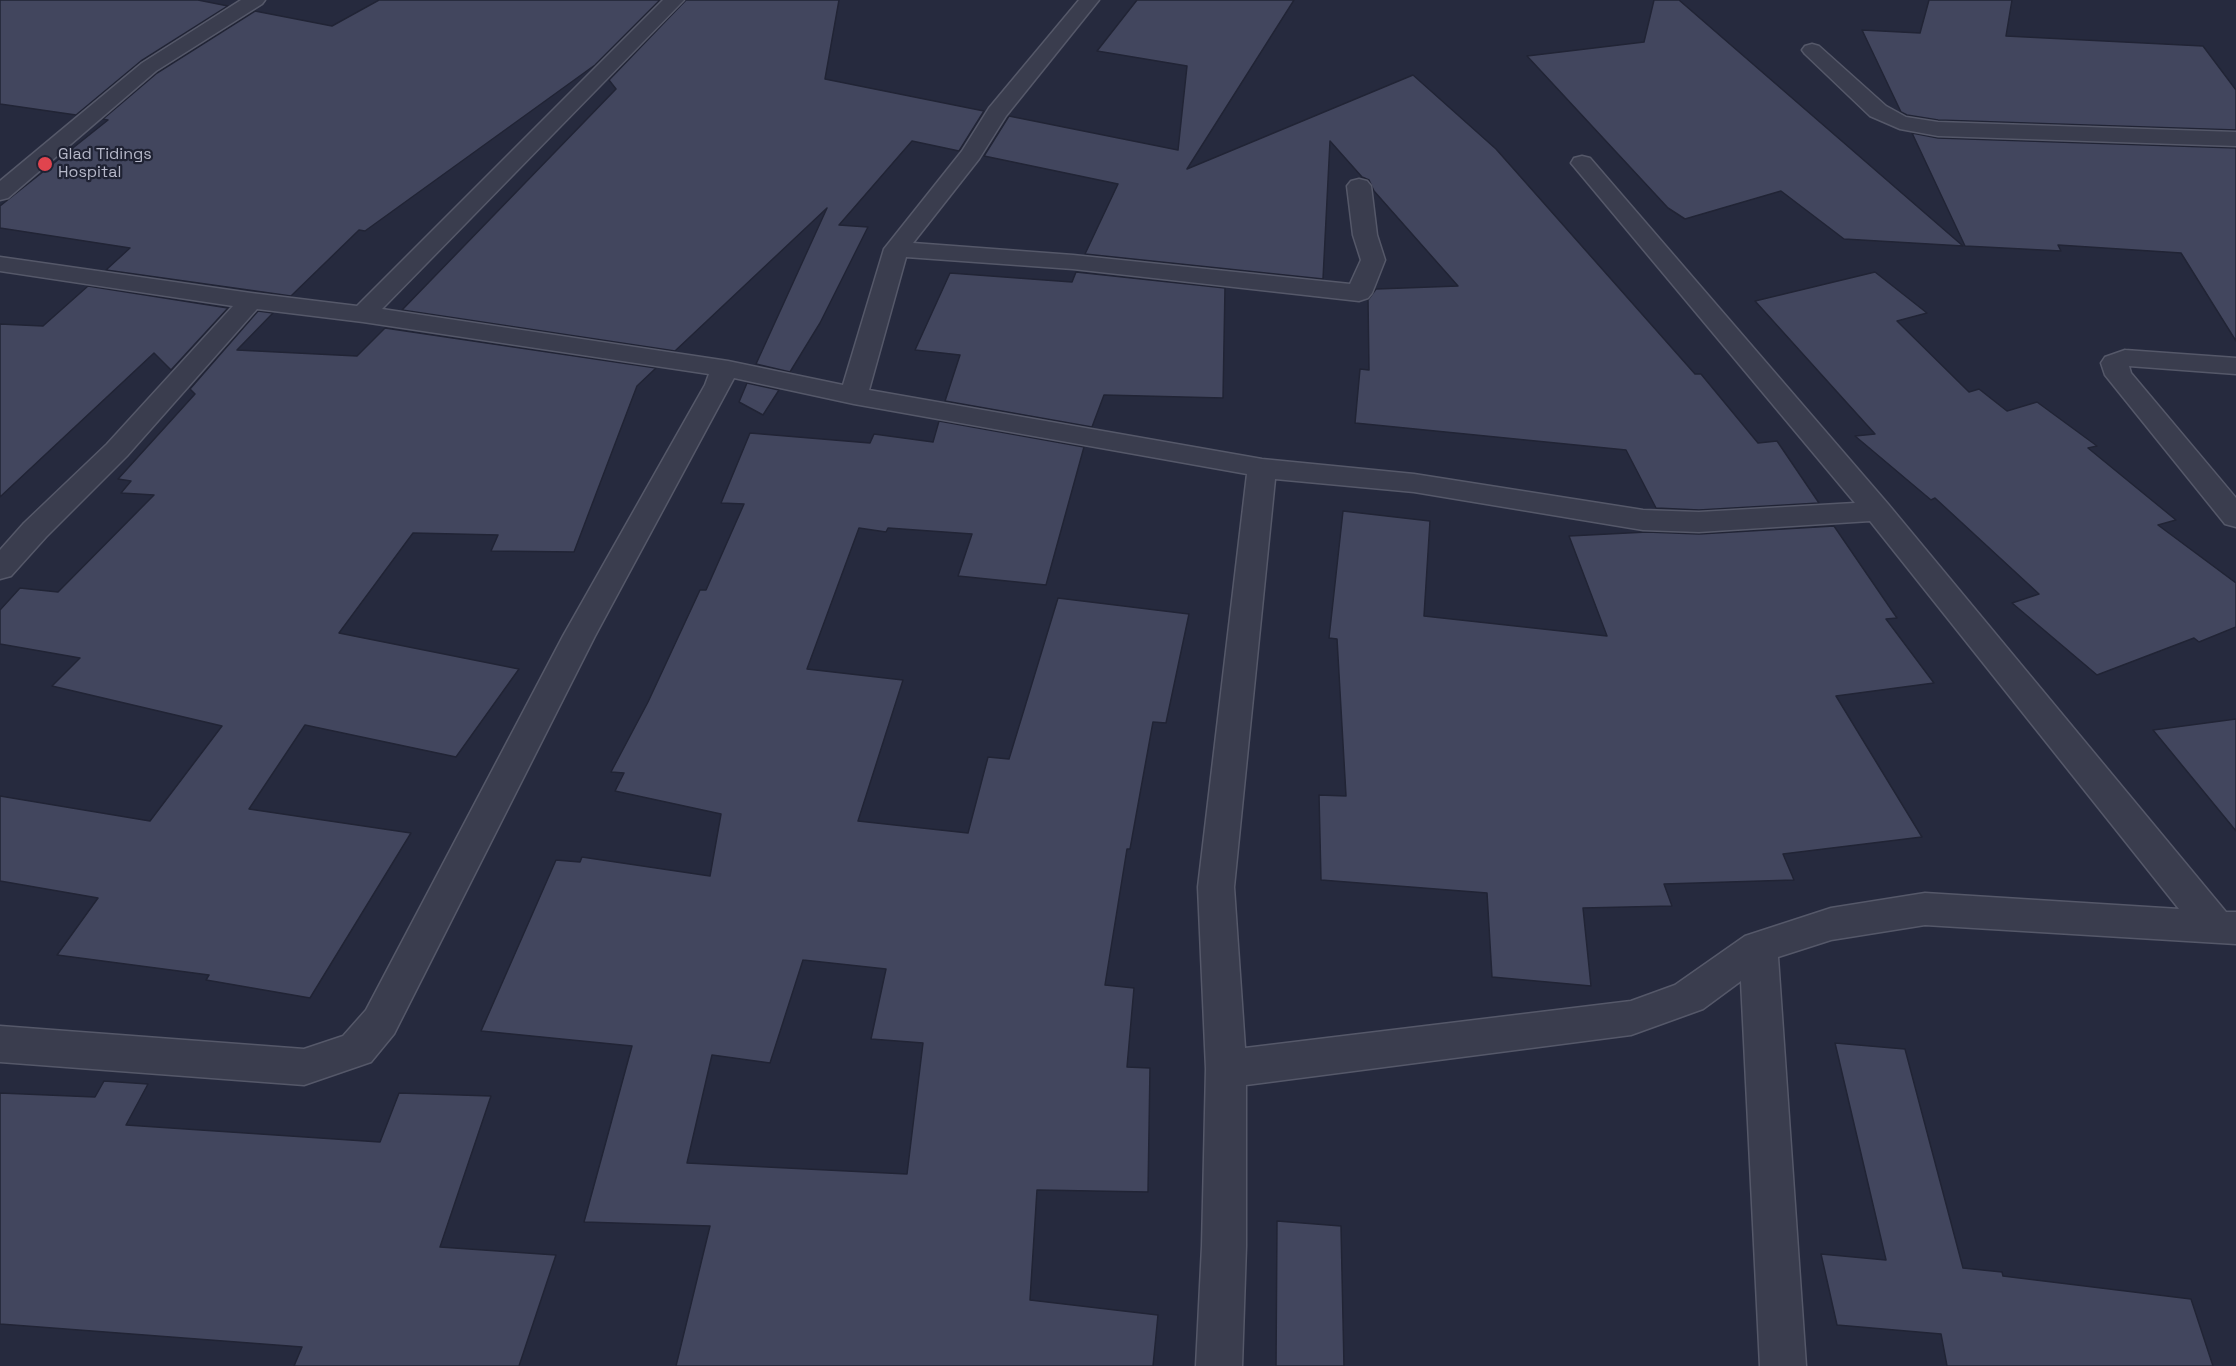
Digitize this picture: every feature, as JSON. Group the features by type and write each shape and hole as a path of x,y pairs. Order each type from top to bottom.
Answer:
{"street":[{"path":"0,194 149,67 255,0"},
{"path":"363,314 674,0"},
{"path":"854,396 896,249 970,154 997,113 1089,0"},
{"path":"1812,50 1878,111 1900,122 1938,129 2236,139"},
{"path":"1582,163 1878,510 2226,928"},
{"path":"896,249 1073,262 1359,293 1373,260 1365,235 1359,186"},
{"path":"0,264 250,301 363,314 728,369 854,396 1262,468 1414,483 1643,520 1699,522 1878,510"},
{"path":"0,569 35,530 117,450 250,301"},
{"path":"2236,366 2125,358 2114,363 2118,375 2236,517"},
{"path":"0,1044 304,1067 357,1049 380,1022 579,636 722,375 728,369"},
{"path":"1220,1366 1226,1069 1216,887 1262,468"},
{"path":"1226,1069 1630,1018 1689,997 1758,947 1831,924 1925,909 2226,928"},
{"path":"1758,947 1784,1366"}],"building":[{"path":"0,0 198,0 228,6 141,61 76,115 0,104"},
{"path":"379,0 660,0 595,65 365,231 359,230 291,296 106,270 130,248 0,228 0,206 108,120 103,119 157,73 255,11 332,26"},
{"path":"686,0 839,0 825,79 984,111 959,151 912,141 839,225 868,227 820,323 790,372 756,364 827,208 675,351 402,310 616,89 609,80"},
{"path":"1137,0 1294,0 1187,169 1413,75 1496,149 1695,374 1701,374 1758,443 1777,441 1819,503 1699,510 1656,508 1626,450 1355,423 1360,369 1369,370 1368,300 1376,289 1458,286 1374,191 1369,180 1362,177 1330,141 1323,279 1085,254 1118,184 984,156 1009,116 1178,150 1187,66 1097,51"},
{"path":"1654,0 1679,0 1963,246 1844,239 1781,191 1685,219 1668,208 1527,56 1644,42"},
{"path":"1929,0 2012,0 2006,36 2203,46 2236,90 2236,130 1938,120 1907,115 1901,112 1862,30 1920,33"},
{"path":"1912,133 1938,138 2236,148 2236,341 2181,253 2058,245 2061,251 1965,246"},
{"path":"1076,272 1225,288 1223,398 1104,395 1092,427 945,401 960,355 915,350 950,273 1072,282"},
{"path":"1875,272 1927,313 1897,321 1969,392 1979,389 2007,411 2037,402 2097,446 2088,448 2176,520 2158,525 2236,583 2236,627 2199,642 2194,638 2097,675 2012,603 2039,594 1935,498 1931,500 1855,436 1875,434 1755,301"},
{"path":"88,286 228,308 171,370 154,353 0,497 0,324 43,326"},
{"path":"258,311 273,313 237,350 357,356 385,328 656,368 637,386 574,552 491,551 498,535 413,533 339,633 519,669 456,757 305,725 249,809 411,833 310,998 206,980 209,975 57,955 98,898 0,881 0,796 150,821 222,726 52,686 80,658 0,644 0,610 20,588 58,592 154,495 121,493 131,481 118,479 195,394 190,389"},
{"path":"747,383 779,390 763,415 739,402"},
{"path":"939,421 1084,447 1046,585 958,576 972,534 888,528 886,532 859,528 807,669 903,680 858,821 968,833 988,757 1009,759 1058,598 1189,614 1166,723 1153,722 1130,849 1127,849 1105,985 1134,988 1127,1067 1150,1068 1148,1192 1037,1190 1030,1300 1158,1315 1153,1366 676,1366 710,1226 584,1222 632,1046 481,1031 556,860 580,862 582,857 710,876 721,814 615,791 624,773 611,772 648,702 700,590 706,590 744,504 721,503 750,433 870,443 874,434 933,442","holes":["803,960 886,969 871,1039 923,1043 907,1174 687,1163 712,1055 770,1063"]},
{"path":"1343,511 1430,521 1424,616 1607,636 1569,536 1647,532 1699,534 1834,526 1897,618 1886,619 1934,683 1836,696 1922,837 1783,854 1794,880 1664,884 1672,906 1583,908 1591,986 1492,977 1487,893 1321,880 1319,795 1346,796 1337,639 1329,638"},
{"path":"2236,719 2236,831 2153,730"},
{"path":"1835,1043 1905,1049 1963,1268 2002,1272 2003,1276 2191,1299 2213,1366 1947,1366 1941,1334 1837,1325 1821,1254 1886,1260"},
{"path":"104,1081 148,1084 126,1125 380,1142 399,1093 491,1096 440,1247 556,1255 519,1366 294,1366 302,1347 0,1324 0,1093 95,1097"},
{"path":"1277,1221 1341,1226 1344,1366 1276,1366"}],"place":[{"name":"Glad Tidings Hospital","path":"45,164"}]}
